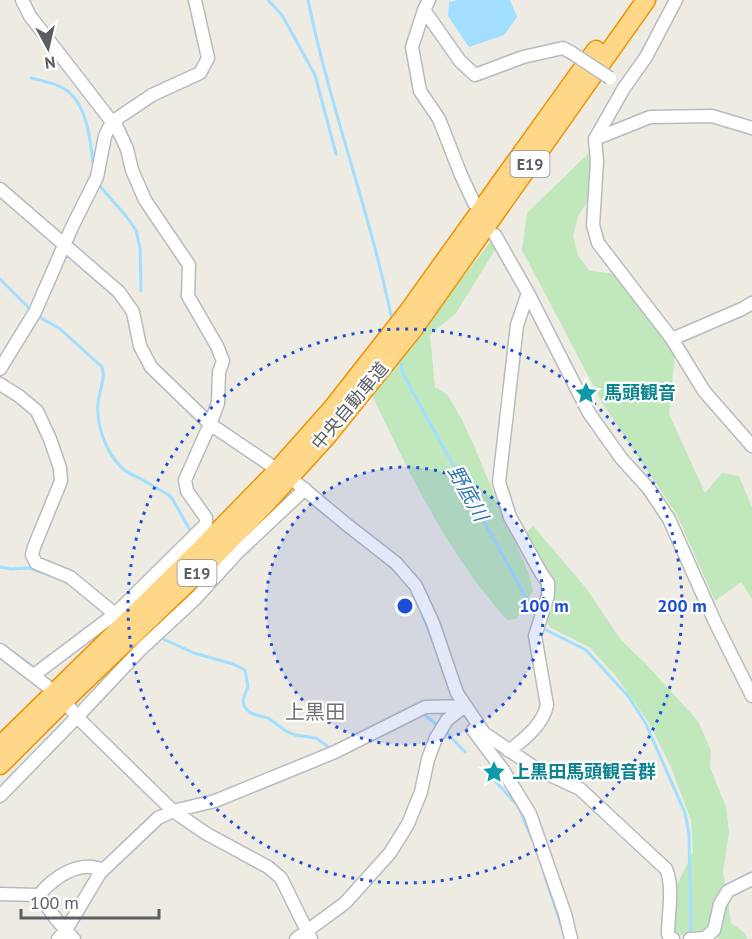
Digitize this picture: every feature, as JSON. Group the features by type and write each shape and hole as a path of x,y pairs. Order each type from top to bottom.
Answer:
{"highway":[{"name":"中央自動車道","path":"411,320 631,0"},
{"name":"中央自動車道","path":"0,765 209,562 327,436 380,359 646,0"},
{"name":"中央自動車道","path":"0,746 199,551 380,359"}],"street":[{"path":"22,0 30,16 113,121 128,149 132,170 145,200 189,265 188,296 217,346 223,361 219,372 218,403 185,480 187,491 206,518 206,524 115,614 34,675"},
{"path":"0,369 35,312 97,177 105,136 113,121 152,95 200,73 207,58 195,0"},
{"path":"676,0 646,57 624,88 595,139 597,161 592,225 598,243 672,339 704,391 752,446"},
{"path":"426,5 460,61 475,75 523,57 563,48 624,88"},
{"path":"426,5 412,47 420,91 439,119 474,203"},
{"path":"595,139 650,117 712,116 752,128"},
{"path":"0,189 119,292 133,312 140,346 151,367 210,424 269,464"},
{"path":"495,235 528,293 589,413 621,458 650,489 669,519 752,696"},
{"path":"509,751 541,722 545,714 546,698 535,636 548,595 548,583 510,517 499,482 517,326 528,293"},
{"path":"672,339 752,303"},
{"path":"0,384 37,411 60,468 61,481 34,547 32,555 36,563 70,577 115,614"},
{"path":"0,796 73,713 196,598 301,486 346,525 396,563 417,586 457,693 484,734 535,768 580,789 666,869 670,886 668,934 673,939"},
{"path":"0,650 47,686"},
{"path":"66,936 103,870 158,818 173,811 215,801 335,752 425,707 465,706"},
{"path":"296,939 309,935 345,903 390,853 408,824 421,792 428,759 436,738 447,720 465,706"},
{"path":"465,706 465,718 503,770 530,814 572,939"},
{"path":"73,713 173,811 207,834 268,867 281,878 309,935"},
{"path":"39,895 61,874 85,868 103,870"},
{"path":"690,939 705,938 714,930 720,904 728,891 752,879"},
{"path":"0,894 39,895"},
{"path":"39,895 66,936"}],"green space":[{"path":"591,151 593,194 579,214 573,235 578,256 590,271 617,274 675,354 669,414 705,493 722,473 739,476 752,508 752,599 741,582 715,601 677,515 603,404 522,250 527,213"},
{"path":"491,241 495,250 456,313 430,335 435,387 447,394 461,418 529,574 533,591 516,619 507,620 466,568 431,512 372,395"},
{"path":"533,526 586,588 621,640 698,721 711,751 710,767 726,807 729,833 723,872 726,887 708,930 704,933 678,935 669,922 672,895 693,852 691,820 671,767 649,723 615,675 589,647 551,628 542,616 552,589 526,533"},
{"path":"728,900 731,923 745,933 747,939 719,939 717,933"}],"water":[{"path":"510,0 517,17 504,35 469,47 448,16 449,2"}],"waterway":[{"path":"268,0 282,15 315,75 336,154"},
{"name":"野底川","path":"308,0 327,80 373,240 392,320"},
{"path":"31,78 61,87 76,100 88,128 94,168"},
{"path":"98,184 136,230 140,248 141,291"},
{"path":"0,279 31,310"},
{"path":"39,317 59,328 102,367 103,376 98,411 103,438 111,454 125,471 169,495 191,532"},
{"name":"野底川","path":"399,356 403,374 537,618"},
{"path":"317,508 327,516"},
{"path":"386,563 397,573"},
{"path":"0,567 29,568 50,575"},
{"path":"423,616 435,646"},
{"name":"野底川","path":"541,626 586,650 628,696 646,724 685,813 689,834 691,934"},
{"path":"161,638 194,653 233,664 245,670 248,686 243,700 249,712 268,718 295,735 316,738 330,748"},
{"path":"14,653 32,666"},
{"path":"426,716 436,724"},
{"path":"447,733 465,752"},
{"path":"488,773 518,806 532,839"},
{"path":"544,873 562,928"}],"place":[{"name":"馬頭観音","path":"586,393"},
{"name":"上黒田馬頭観音群","path":"494,772"}],"district":[{"name":"上黒田","path":"315,712"}]}
